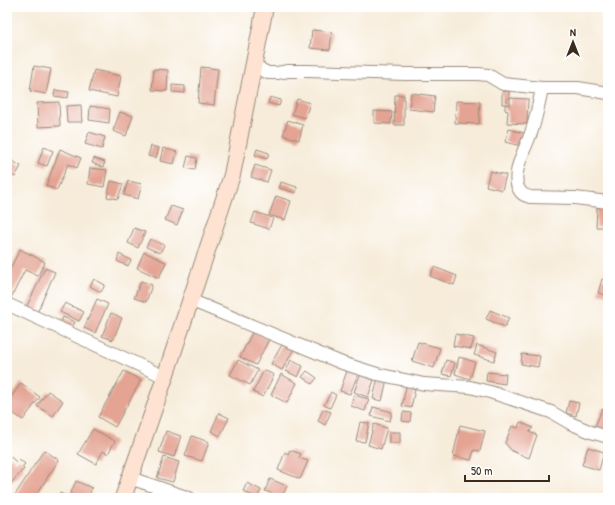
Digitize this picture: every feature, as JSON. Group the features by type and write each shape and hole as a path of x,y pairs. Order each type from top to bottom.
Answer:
{"street":[{"path":"123,498 232,175 266,7"},
{"path":"254,64 268,73 307,71 406,74 478,74 488,76 503,84 542,88 578,88 608,93"},
{"path":"542,88 532,132 517,167 516,183 519,191 530,197 575,198 608,202"},
{"path":"190,300 335,360 361,369 424,384 470,387 490,392 551,412 570,423 608,437"},
{"path":"7,304 165,376"},
{"path":"130,478 190,498"}],"building":[{"path":"312,30 332,32 330,50 310,48"},
{"path":"34,66 51,69 46,94 30,91"},
{"path":"201,67 218,69 214,105 198,103"},
{"path":"154,69 168,70 167,91 152,90"},
{"path":"94,70 121,76 117,97 89,91"},
{"path":"172,85 185,86 185,93 172,92"},
{"path":"55,90 69,92 68,98 54,96"},
{"path":"509,91 507,104 502,104 502,92"},
{"path":"411,93 435,96 433,112 409,109"},
{"path":"395,95 404,95 404,125 394,125"},
{"path":"270,97 281,100 279,106 268,103"},
{"path":"510,98 528,99 527,124 507,123 508,111 505,110 505,104 510,105"},
{"path":"297,99 310,103 305,118 292,114"},
{"path":"456,101 480,102 479,124 455,123"},
{"path":"59,102 60,126 38,127 37,103"},
{"path":"81,105 82,122 67,122 66,106"},
{"path":"90,106 110,109 109,123 89,120"},
{"path":"374,111 392,112 391,124 374,123"},
{"path":"120,112 133,116 126,136 113,131"},
{"path":"288,120 303,125 299,140 283,135"},
{"path":"509,129 528,134 525,147 505,142"},
{"path":"89,132 105,137 102,149 85,144"},
{"path":"151,146 159,148 156,158 148,156"},
{"path":"44,147 53,151 47,166 38,163"},
{"path":"163,148 177,152 174,164 160,161"},
{"path":"60,149 81,158 77,168 68,164 57,190 46,186"},
{"path":"257,149 269,153 267,159 255,155"},
{"path":"188,156 197,158 195,170 185,168"},
{"path":"94,158 105,162 103,167 92,163"},
{"path":"12,161 21,166 15,177 7,172"},
{"path":"255,165 271,170 267,182 251,177"},
{"path":"90,168 107,170 104,187 88,184"},
{"path":"490,171 506,175 502,190 486,186"},
{"path":"111,181 123,184 118,199 107,197"},
{"path":"128,181 142,184 138,199 124,195"},
{"path":"281,182 297,187 296,193 279,188"},
{"path":"276,196 291,201 285,220 269,215"},
{"path":"171,206 183,210 177,225 165,220"},
{"path":"597,207 608,207 608,227 596,227"},
{"path":"255,212 273,218 269,229 251,223"},
{"path":"134,228 145,232 138,248 128,243"},
{"path":"150,239 164,245 160,253 146,247"},
{"path":"20,249 45,262 38,276 25,270 11,298 7,296 7,275"},
{"path":"144,252 166,262 159,278 137,268"},
{"path":"119,254 131,260 128,266 117,261"},
{"path":"434,267 457,276 454,285 430,276"},
{"path":"45,268 55,272 37,313 26,308"},
{"path":"94,279 105,285 101,292 90,286"},
{"path":"602,279 608,280 606,295 598,293"},
{"path":"141,281 152,285 146,302 134,298"},
{"path":"97,299 108,304 95,333 84,328"},
{"path":"65,303 84,312 79,321 60,312"},
{"path":"490,310 509,318 505,327 486,319"},
{"path":"111,313 122,318 113,340 102,336"},
{"path":"63,317 75,322 71,330 59,325"},
{"path":"253,331 269,339 256,365 240,357"},
{"path":"455,334 474,338 471,349 453,346"},
{"path":"418,342 440,348 434,368 412,361"},
{"path":"283,343 294,349 282,370 271,364"},
{"path":"477,345 497,352 494,361 474,355"},
{"path":"522,354 540,356 538,367 521,364"},
{"path":"459,357 475,362 470,379 455,374"},
{"path":"238,360 258,370 250,385 230,375"},
{"path":"291,360 303,366 298,377 286,371"},
{"path":"446,360 455,363 451,376 442,374"},
{"path":"348,368 359,371 350,394 340,391"},
{"path":"264,370 274,375 263,397 253,392"},
{"path":"124,371 141,380 115,427 98,417"},
{"path":"307,371 317,378 312,384 302,377"},
{"path":"487,372 506,374 505,384 486,381"},
{"path":"281,374 297,383 287,403 271,395"},
{"path":"360,375 374,380 368,397 354,392"},
{"path":"378,377 387,379 382,401 373,399"},
{"path":"21,383 40,397 23,420 7,409 7,403"},
{"path":"407,383 416,385 411,408 402,406"},
{"path":"48,391 63,401 53,416 37,406"},
{"path":"331,392 336,395 330,408 324,405"},
{"path":"354,395 369,399 365,411 351,406"},
{"path":"569,401 579,403 576,416 566,413"},
{"path":"373,407 392,412 390,421 371,416"},
{"path":"323,409 331,412 325,425 318,421"},
{"path":"602,409 608,412 608,434 594,429"},
{"path":"403,412 411,413 410,422 402,421"},
{"path":"219,413 229,418 220,436 211,431"},
{"path":"360,422 369,423 365,442 356,441"},
{"path":"520,422 533,428 529,432 537,435 529,458 512,451 505,443 512,426 518,428"},
{"path":"374,424 387,428 381,449 368,445"},
{"path":"460,425 485,431 480,451 474,450 471,460 453,456"},
{"path":"93,429 115,441 108,454 103,451 96,464 78,454"},
{"path":"166,431 181,436 174,457 159,452"},
{"path":"389,432 400,432 400,443 389,443"},
{"path":"192,436 209,442 202,461 185,456"},
{"path":"588,447 604,452 599,470 582,465"},
{"path":"44,450 59,460 34,498 20,498 15,495"},
{"path":"290,450 301,454 299,458 308,461 300,479 278,470 285,452 288,454"},
{"path":"11,457 16,462 19,459 25,464 22,467 24,469 12,482 7,477 7,461"},
{"path":"164,457 179,462 173,482 157,478"},
{"path":"270,479 287,486 282,497 265,491"},
{"path":"76,481 92,488 88,498 58,498 60,493 69,497"},
{"path":"247,483 261,490 257,498 243,491"}]}
